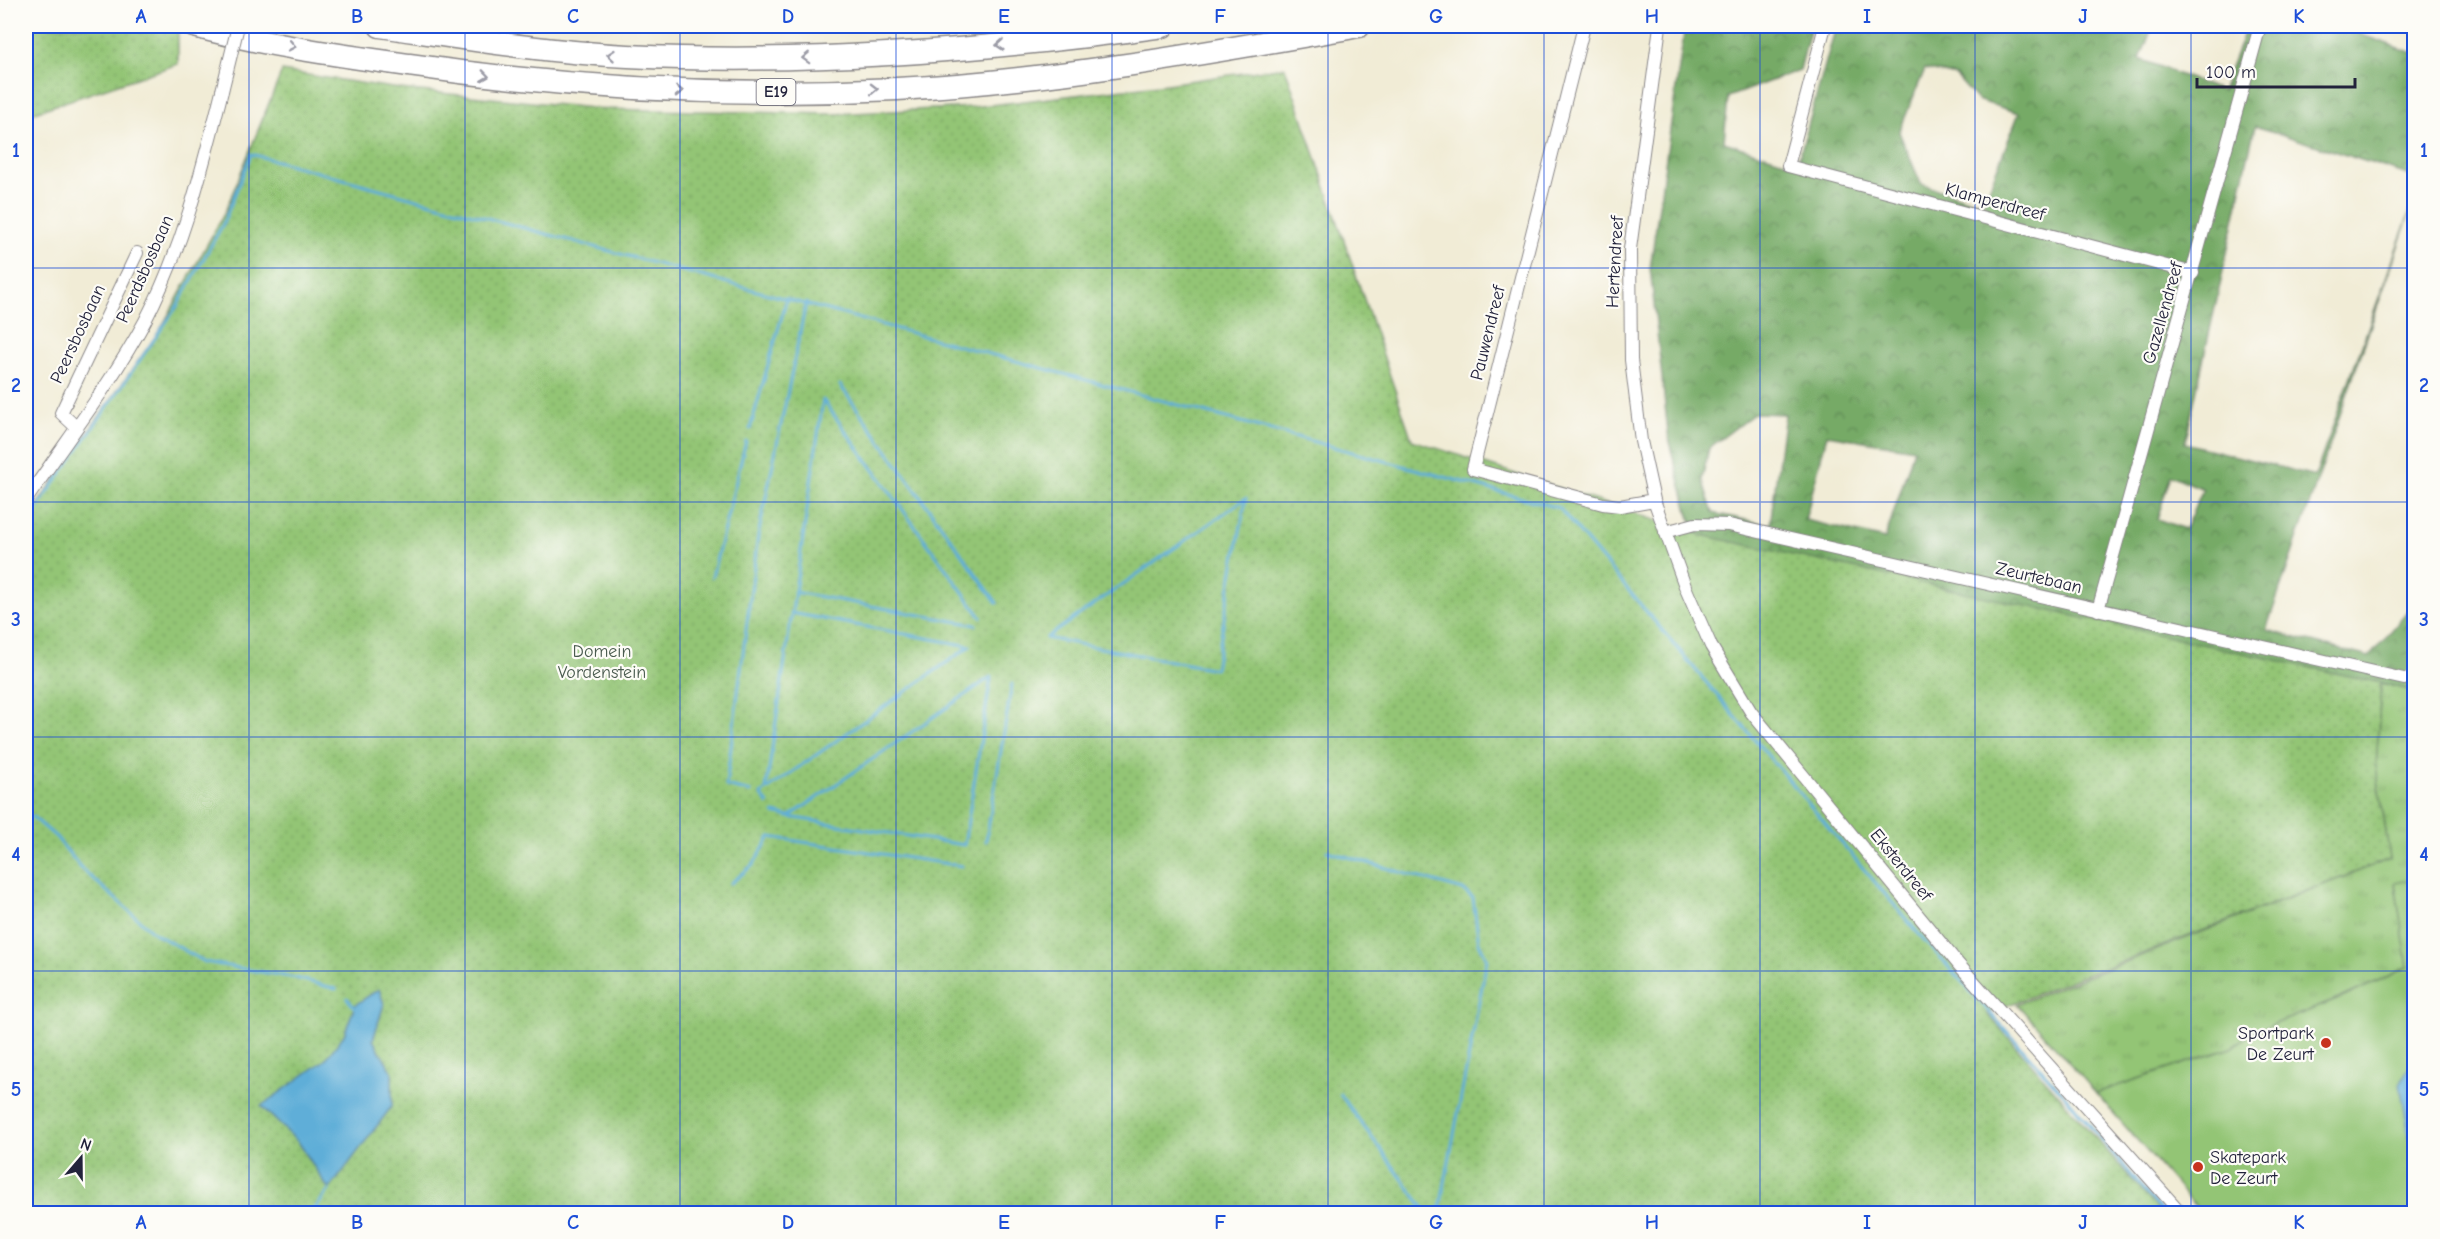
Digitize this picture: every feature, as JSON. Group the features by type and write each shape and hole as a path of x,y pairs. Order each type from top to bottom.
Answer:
{"highway":[{"name":"E19","path":"194,26 356,58 491,77 622,90 759,92 899,89 1068,72 1221,51 1359,26"},
{"name":"E19","path":"380,26 496,44 626,56 757,59 900,55 1061,40 1162,26"}],"street":[{"name":"Peerdsbosbaan","path":"26,500 145,321 175,254 199,184 238,26"},
{"name":"Pauwendreef","path":"1584,26 1473,469 1603,504 1620,506 1654,500"},
{"name":"Hertendreef","path":"1654,500 1641,441 1631,360 1630,249 1660,26"},
{"name":"Klamperdreef","path":"1825,26 1788,166 2193,273"},
{"name":"Gazellendreef","path":"2098,610 2260,26"},
{"name":"Peersbosbaan","path":"76,427 61,413 137,253"},
{"name":"Eksterdreef","path":"1654,500 1711,646 1751,712 1959,965 2182,1214"},
{"name":"Zeurtebaan","path":"1665,532 1695,524 1729,525 2404,679"}],"green space":[{"path":"26,26 178,26 178,64 26,115"},
{"path":"1685,26 1811,26 1800,70 1728,97 1724,142 1797,165 1836,26 2153,26 2140,59 2222,91 2246,28 2238,26 2361,26 2359,34 2414,53 2414,177 2255,126 2185,443 2315,476 2414,200 2266,630 2369,657 2414,604 2414,691 2381,683 2376,767 2390,859 1714,588 1692,526 1669,442 1650,268","holes":["1925,69 1956,76 1977,100 2019,113 1983,204 1921,184 1899,132","1755,413 1785,414 1770,525 1713,513 1702,479 1709,448","1827,435 1914,449 1885,539 1805,520","2171,475 2203,489 2185,529 2157,519"]},
{"name":"Domein Vordenstein","path":"1285,67 1412,440 1701,535 2381,683 2376,767 2390,859 1987,1013 2161,1213 26,1214 26,520 160,330 225,212 282,71 400,89 603,109 833,114 973,107 1167,84"},
{"path":"2381,683 2414,691 2414,879 2395,884 2408,967 2341,998 2254,1032 2231,1048 2096,1093 2017,1004 2390,859 2376,767"},
{"name":"Sportpark De Zeurt","path":"2414,879 2414,1213 2201,1213 2096,1093 2231,1048 2254,1032 2342,998 2408,967 2395,883"}],"water":[{"path":"379,989 384,1004 373,1040 392,1071 392,1106 329,1190 299,1143 261,1106 325,1060 344,1035 355,1005"},
{"path":"2414,1064 2414,1163 2400,1084 2407,1070"}],"waterway":[{"path":"26,524 176,308 223,224 251,154 1559,508 1917,932 2068,1099 2164,1214"},
{"path":"750,429 787,298"},
{"path":"751,792 726,786 758,536 806,303"},
{"path":"840,385 997,603"},
{"path":"823,400 981,617"},
{"path":"766,790 823,400"},
{"path":"712,577 746,441"},
{"path":"1246,498 1215,669 1046,638 1246,498"},
{"path":"794,592 976,625"},
{"path":"768,804 761,794 970,646 791,613"},
{"path":"774,813 789,817 964,845 991,677 789,817"},
{"path":"986,841 1012,684"},
{"path":"26,815 34,818 56,837 82,869 154,933 205,962 296,978 336,989"},
{"path":"731,883 753,865 770,837 962,866"},
{"path":"1327,851 1463,890 1473,898 1479,943 1487,959 1439,1214"},
{"path":"347,998 355,1008"},
{"path":"1340,1094 1428,1214"},
{"path":"311,1214 329,1190"}],"place":[{"name":"Sportpark De Zeurt","path":"2326,1043"},
{"name":"Skatepark De Zeurt","path":"2198,1167"}]}
